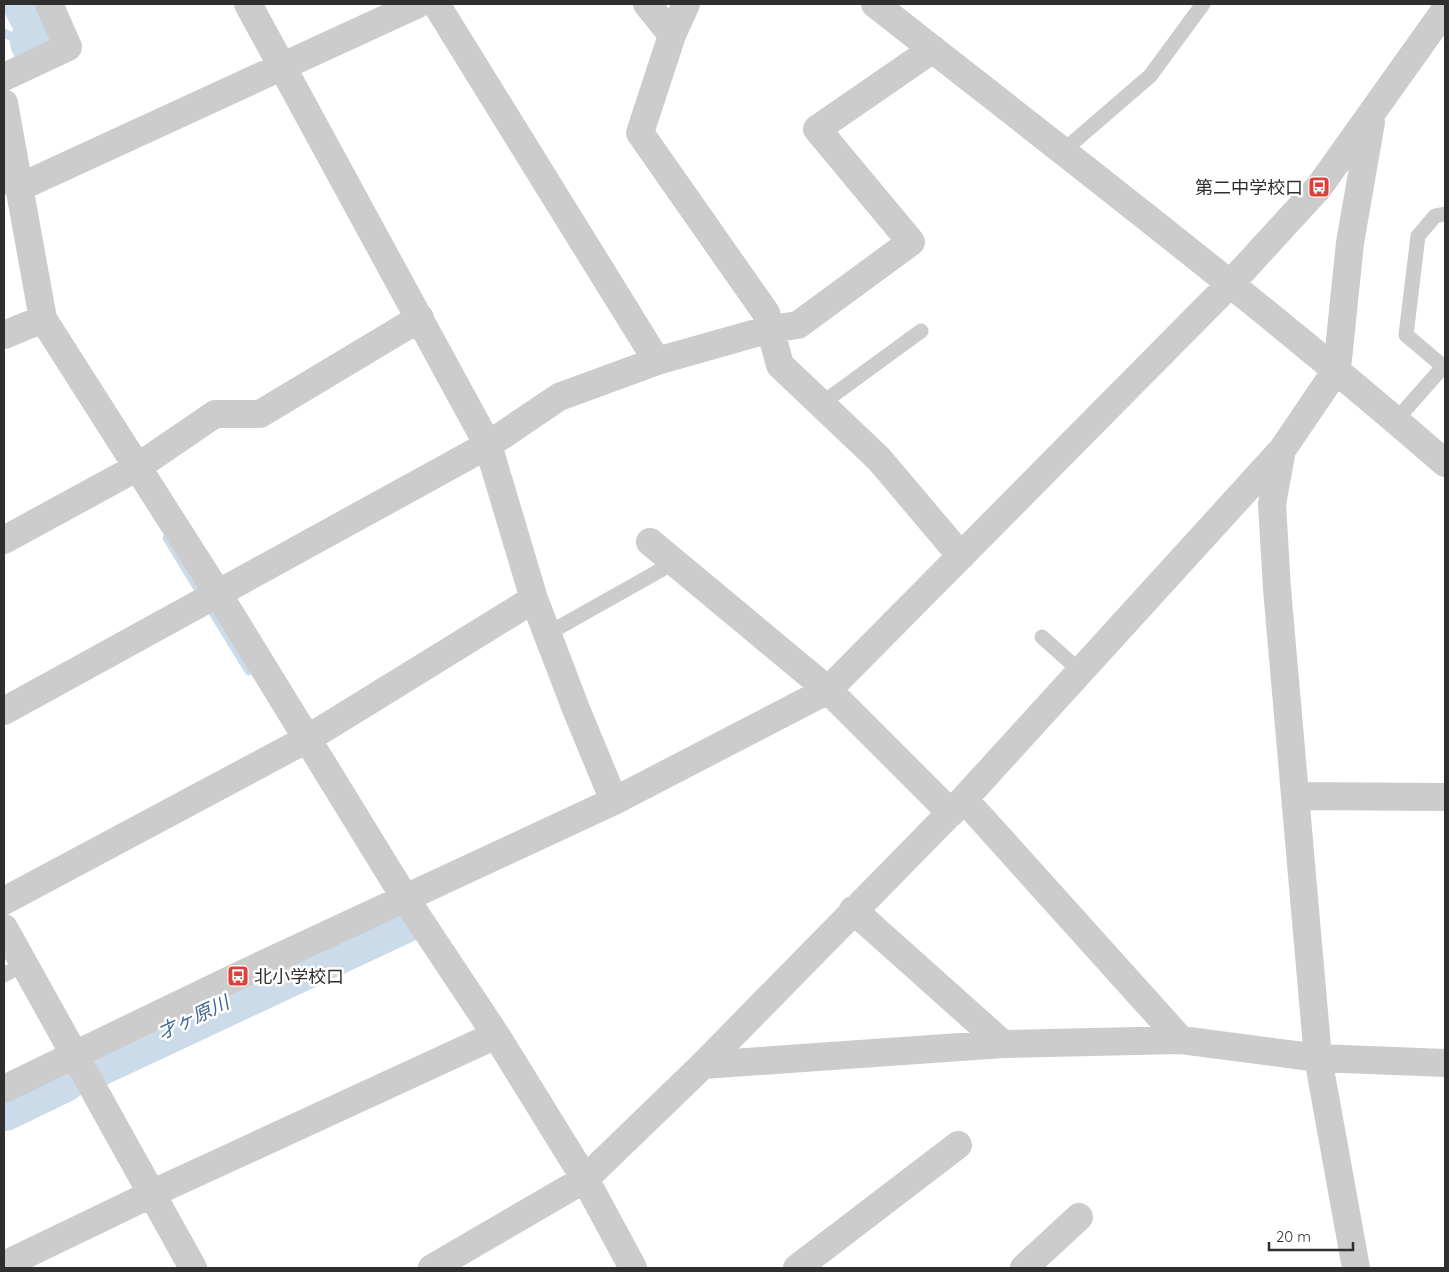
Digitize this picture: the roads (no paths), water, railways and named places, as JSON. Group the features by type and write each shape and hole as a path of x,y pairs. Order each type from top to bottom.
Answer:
{"street":[{"path":"4,77 68,46 49,4"},
{"path":"248,4 488,445 534,599 614,801"},
{"path":"18,188 418,4"},
{"path":"436,4 657,361"},
{"path":"647,4 672,35"},
{"path":"686,4 672,35 640,133 766,313 780,365 879,459 960,556"},
{"path":"875,4 1231,283 1337,369 1445,464"},
{"path":"4,1089 238,976 614,801 828,690 1231,283 1318,187 1373,113 1445,10"},
{"path":"4,711 217,592 488,445 559,397 657,361 770,329 798,325 911,242 817,129 933,49"},
{"path":"4,103 43,319 136,468 217,592 405,898 496,1035 585,1179 633,1268"},
{"path":"432,1268 585,1179 703,1065 853,910 958,806 1282,450 1337,369 1350,243 1373,113"},
{"path":"4,540 136,468 215,414 260,414 420,318"},
{"path":"4,335 43,319"},
{"path":"1282,450 1272,504 1277,589 1318,1058 1356,1268"},
{"path":"650,542 828,690 958,806 1181,1040"},
{"path":"4,900 308,739 534,599"},
{"path":"1295,796 1445,797"},
{"path":"853,910 1003,1044"},
{"path":"4,928 14,970 73,1056 193,1268"},
{"path":"4,1265 151,1194 496,1035"},
{"path":"703,1065 1003,1044 1181,1040 1318,1058 1445,1063"},
{"path":"797,1268 958,1145"},
{"path":"1024,1268 1079,1217"}],"lane":[{"path":"1063,151 1150,76 1203,4"},
{"path":"1396,420 1444,367 1406,335 1418,236 1435,216 1445,214"},
{"path":"821,404 921,331"},
{"path":"547,634 674,562"},
{"path":"1042,637 1080,671"}],"waterway":[{"name":"才ヶ原川","path":"28,4 40,27 35,42"},
{"path":"4,33 25,41 38,36"},
{"path":"167,538 197,587"},
{"path":"212,611 249,671"},
{"name":"才ヶ原川","path":"92,1064 404,918"},
{"name":"才ヶ原川","path":"4,1106 62,1078"}],"place":[{"name":"第二中学校口","path":"1319,187"},
{"name":"北小学校口","path":"238,976"}]}
